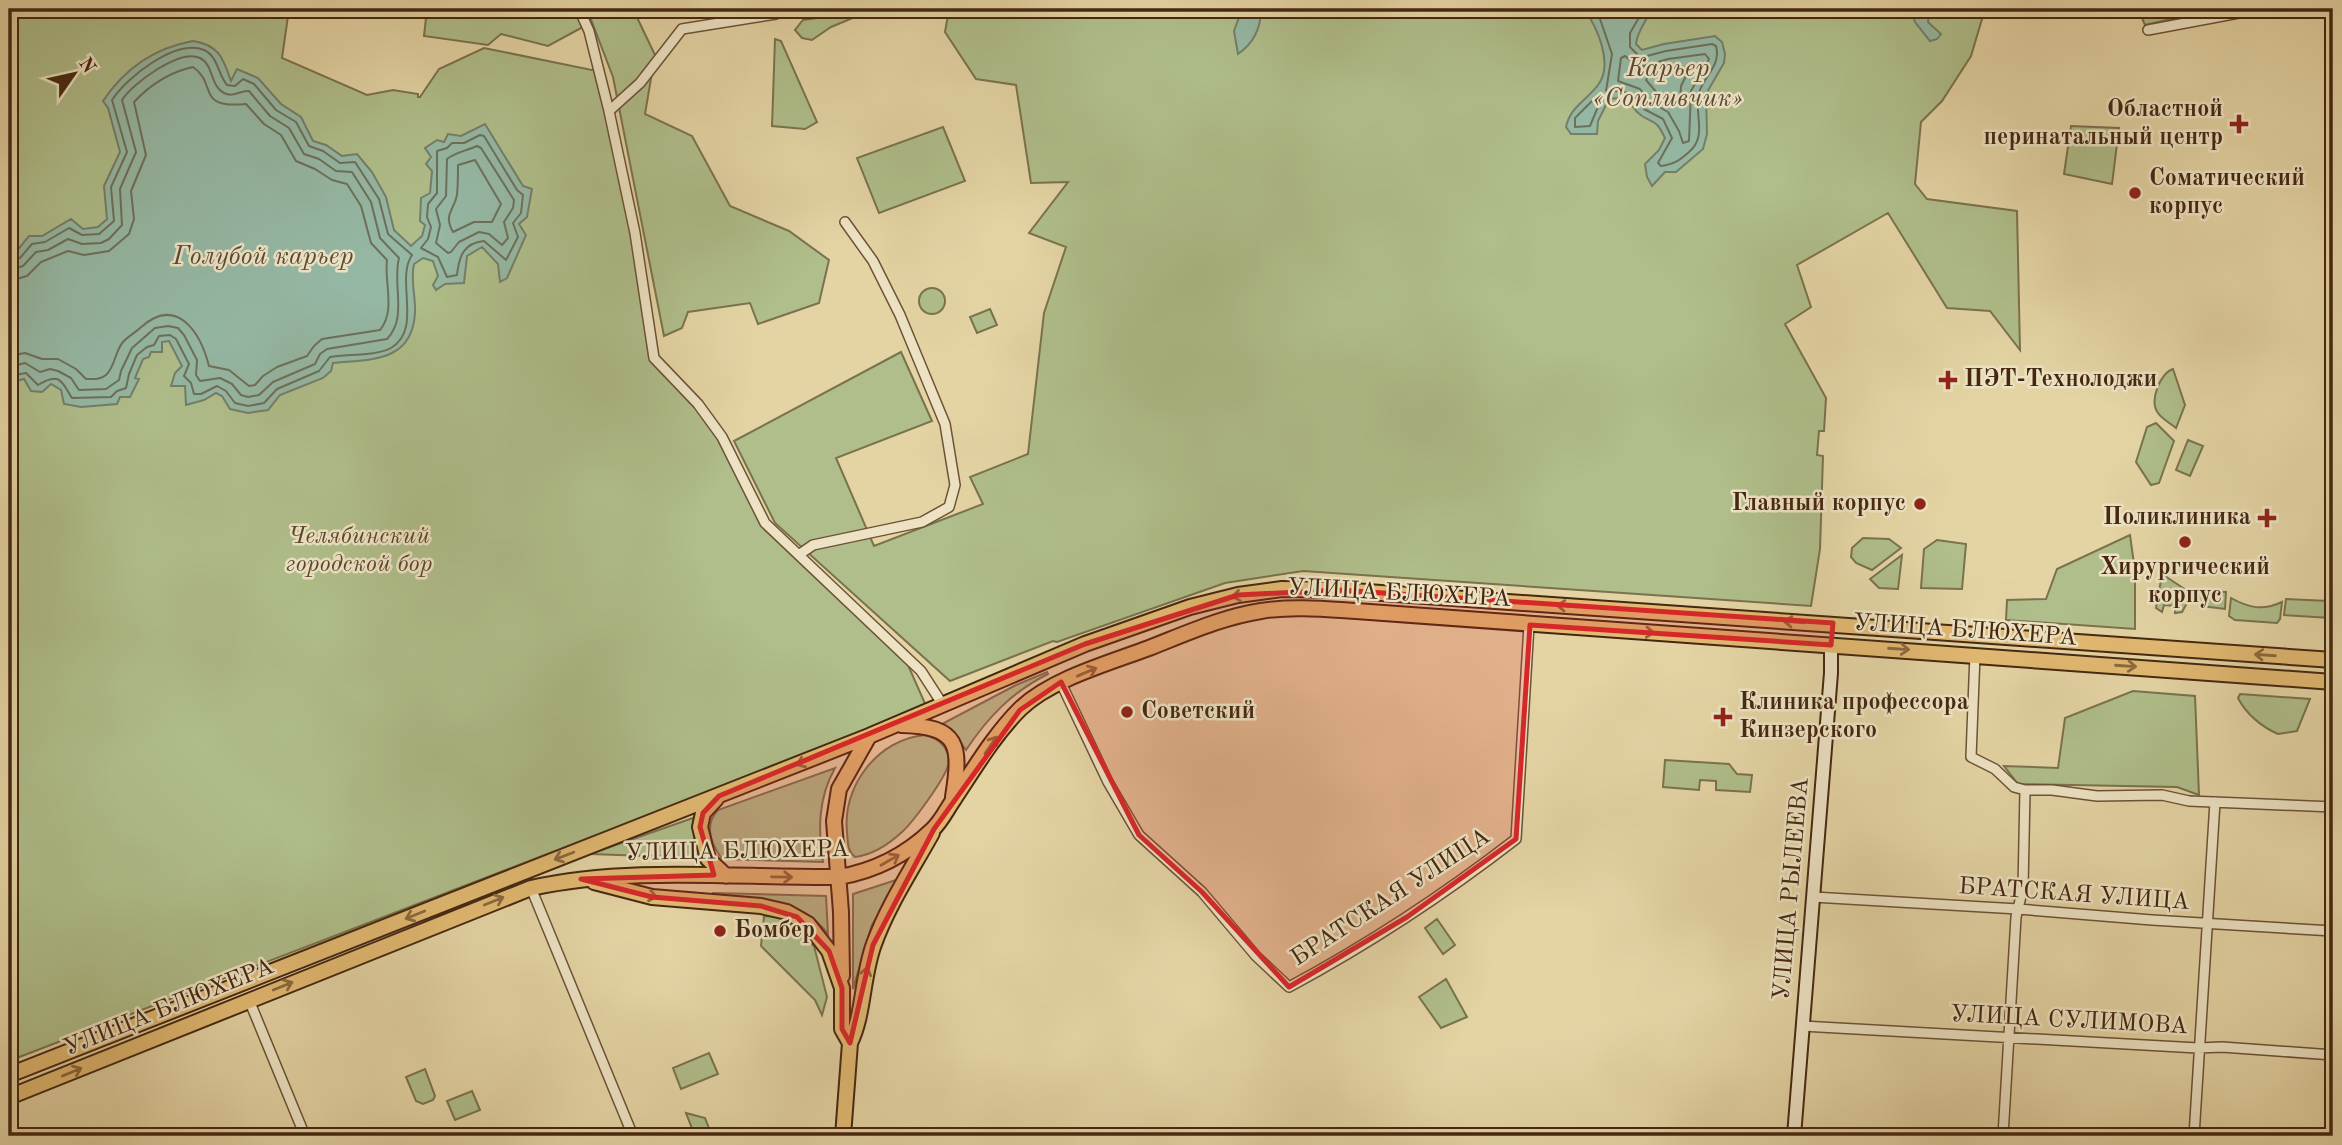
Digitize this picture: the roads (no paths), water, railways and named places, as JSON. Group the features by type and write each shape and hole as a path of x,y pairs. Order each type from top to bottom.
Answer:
{"main road":[{"name":"УЛИЦА БЛЮХЕРА","path":"9,1075 869,736 1051,657 1190,607 1238,595 1282,589 1339,590 2333,660"},
{"name":"УЛИЦА БЛЮХЕРА","path":"9,1097 531,888 581,879 645,875 839,877 884,864 934,829 998,736 1034,698 1061,683 1219,621 1260,611 1299,608 1975,654 2333,682"},
{"path":"1831,645 1833,624"},
{"path":"895,725 925,725 942,732 951,740 956,748 958,762 952,802"},
{"path":"850,1044 842,1029 839,877 834,821 839,789 869,736"},
{"path":"719,796 703,813 700,827 708,859 726,876"},
{"path":"843,1136 850,1044 856,1030 873,945 934,829"},
{"path":"581,879 652,897 761,906 787,912 808,924 820,936 829,951 842,988"}],"street":[{"path":"579,9 589,31 609,111 635,233 654,358 698,404 722,437 765,523 922,671 943,705"},
{"path":"609,111 640,83 682,29 776,14 789,9"},
{"path":"2148,30 2260,9"},
{"path":"800,554 813,545 922,522 949,507 955,485 945,424 900,315 873,261 845,222"},
{"name":"БРАТСКАЯ УЛИЦА","path":"1061,683 1108,782 1139,835 1202,892 1256,956 1289,988 1337,962 1407,917 1517,839 1529,625"},
{"name":"УЛИЦА РЫЛЕЕВА","path":"1794,1136 1832,673 1831,645"},
{"path":"1975,654 1971,757 1995,769 2014,787 2097,796 2162,795 2189,801 2333,807"},
{"path":"2003,1136 2018,909 2023,888 2025,790"},
{"path":"2194,1136 2215,802"},
{"path":"531,888 633,1136"},
{"name":"БРАТСКАЯ УЛИЦА","path":"1812,897 2333,931"},
{"path":"250,1000 305,1136"},
{"name":"УЛИЦА СУЛИМОВА","path":"1802,1026 2333,1055"}],"water":[{"path":"1242,9 1261,9 1261,16 1252,40 1238,54 1234,31"},
{"name":"Карьер «Сопливчик»","path":"1584,9 1651,9 1637,39 1636,44 1642,50 1715,36 1722,42 1724,63 1706,94 1707,134 1703,149 1676,172 1665,172 1652,186 1645,164 1659,150 1665,138 1658,126 1637,112 1630,102 1617,98 1609,99 1598,121 1597,134 1571,134 1566,127 1575,109 1594,90 1603,76 1602,46"},
{"path":"1910,9 1934,9 1929,14 1928,22 1941,34 1937,39 1930,41 1915,22"},
{"name":"Голубой карьер","path":"193,41 209,46 219,54 231,81 237,69 258,78 281,104 301,117 313,141 326,145 342,156 357,154 372,172 386,197 394,230 411,246 422,236 425,225 420,221 421,198 430,193 432,171 426,164 431,157 425,148 437,140 444,142 448,134 461,136 485,124 523,186 532,189 527,217 519,224 526,235 507,278 500,282 498,264 482,247 467,256 464,283 445,284 436,290 433,285 438,276 433,261 423,258 414,264 415,313 412,329 397,350 374,359 333,363 331,371 323,378 280,395 268,410 248,413 230,409 222,396 216,393 186,405 185,386 171,386 175,373 182,366 169,341 162,342 162,352 151,352 149,357 143,359 135,378 139,379 130,397 120,397 117,404 81,407 64,404 61,390 51,384 42,392 31,391 24,379 9,383 9,256 16,252 29,236 42,236 71,219 83,229 98,227 107,219 104,186 120,152 108,108 103,101 121,79 142,61 153,54"}],"place":[{"name":"Областной перинатальный центр","path":"2239,124"},
{"name":"Соматический корпус","path":"2135,193"},
{"name":"ПЭТ-Технолоджи","path":"1948,380"},
{"name":"Главный корпус","path":"1920,504"},
{"name":"Поликлиника","path":"2267,518"},
{"name":"Хирургический корпус","path":"2185,542"},
{"name":"Советский","path":"1127,712"},
{"name":"Клиника профессора Кинзерского","path":"1723,717"},
{"name":"Бомбер","path":"720,931"}],"park label":[{"name":"Челябинский городской бор","path":"359,551"}]}
